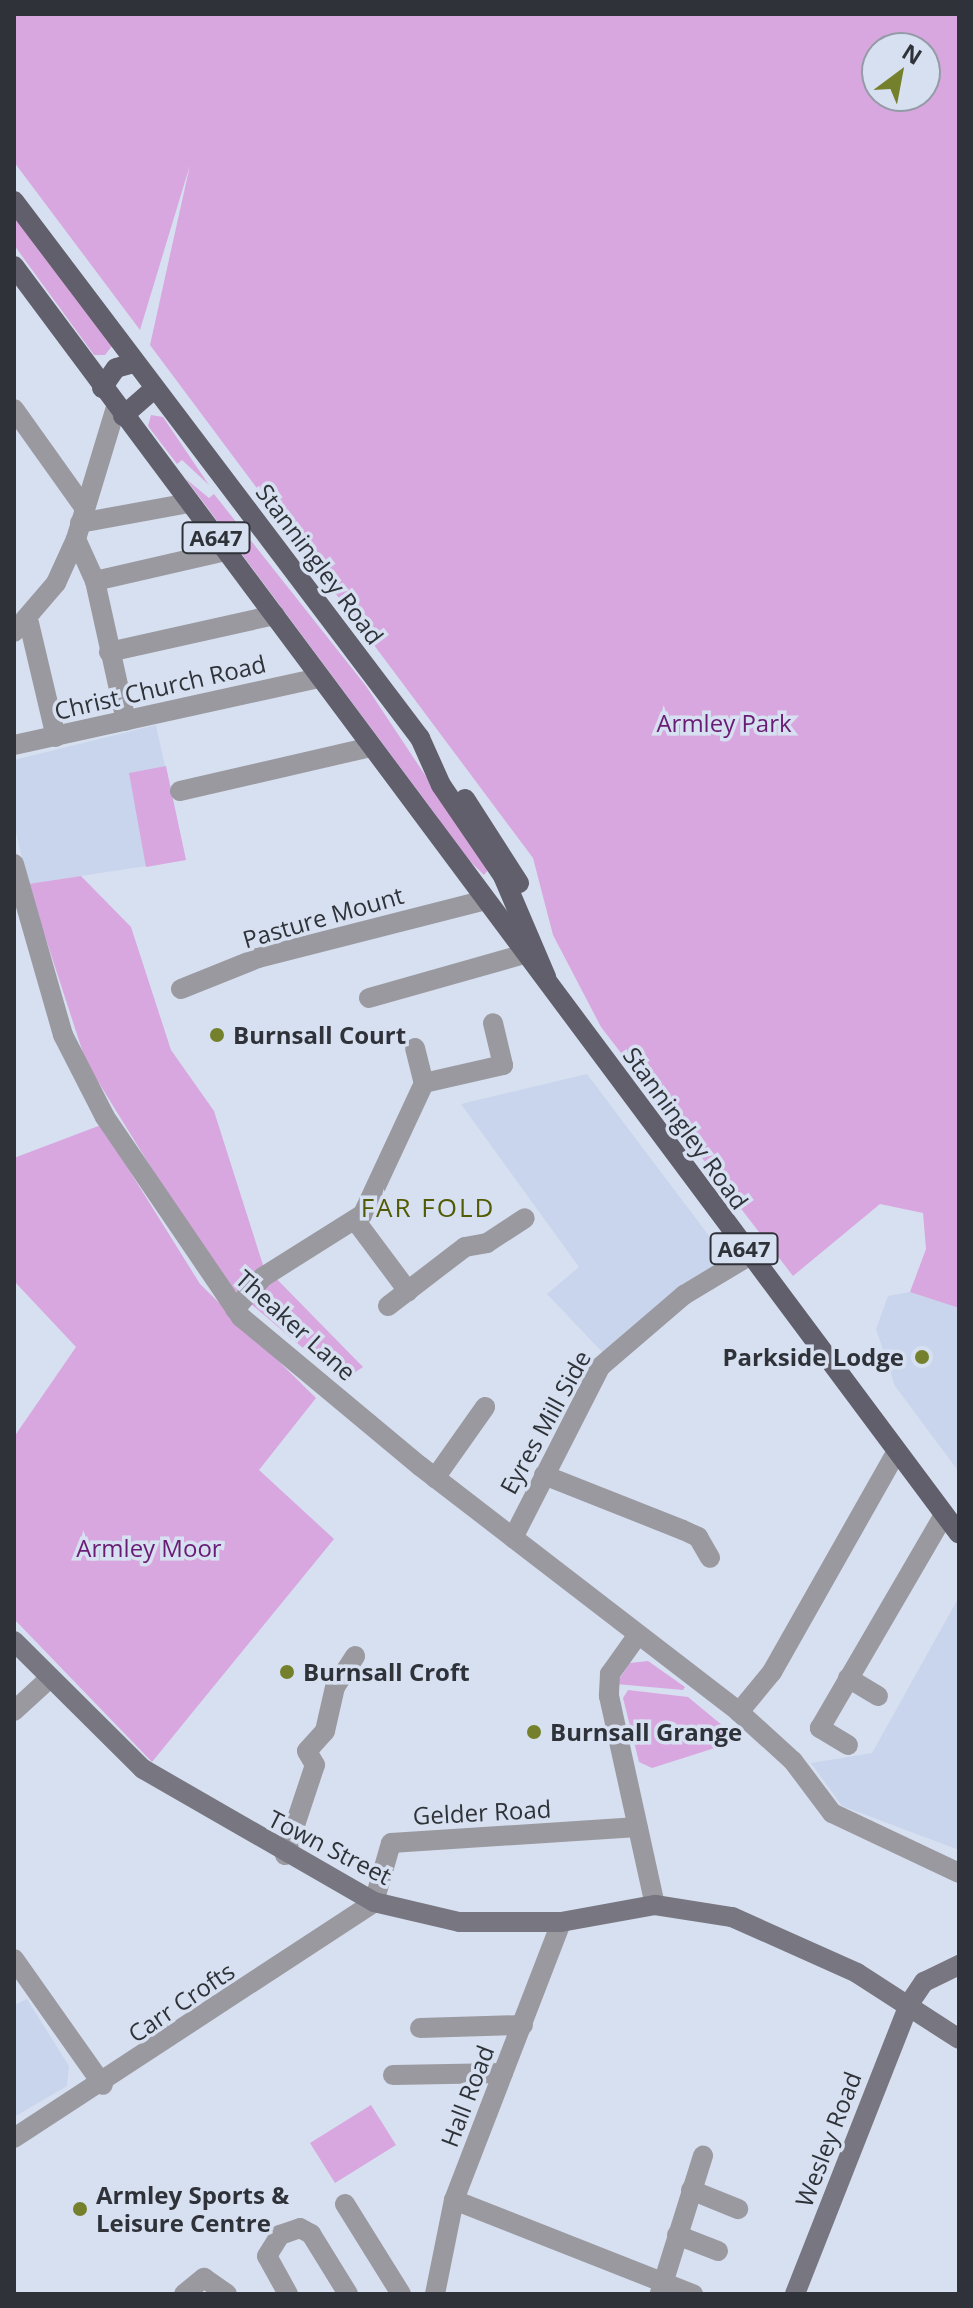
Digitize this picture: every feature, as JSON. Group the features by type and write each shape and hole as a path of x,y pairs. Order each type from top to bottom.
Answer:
{"main road":[{"name":"Stanningley Road","path":"14,201 420,738 526,921 547,981"},
{"name":"Stanningley Road","path":"14,266 119,411 275,615 521,955 547,981 959,1534"},
{"path":"102,388 116,368 134,363"},
{"path":"119,411 154,389"}],"street":[{"path":"14,410 80,523 126,721"},
{"path":"56,737 21,628 80,523 119,411"},
{"path":"80,523 189,503"},
{"path":"95,581 226,551"},
{"path":"109,652 275,615"},
{"name":"Christ Church Road","path":"14,745 318,678"},
{"path":"180,791 371,747"},
{"name":"Theaker Lane","path":"14,864 63,1035 105,1117 235,1309 435,1478 739,1712 793,1761 832,1813 959,1873"},
{"name":"Pasture Mount","path":"181,989 258,958 482,901"},
{"path":"369,998 521,955"},
{"path":"424,1083 503,1065 493,1023"},
{"path":"235,1309 263,1277 355,1220 374,1195 424,1083 415,1048"},
{"path":"388,1306 438,1268 525,1218"},
{"path":"355,1220 408,1291"},
{"name":"Eyres Mill Side","path":"513,1538 608,1357 684,1295 749,1256"},
{"path":"435,1478 485,1407"},
{"path":"739,1712 772,1672 896,1453"},
{"path":"544,1475 698,1537 710,1558"},
{"path":"848,1745 820,1728 944,1515"},
{"path":"637,1636 610,1674 609,1696 655,1905"},
{"name":"Town Street","path":"14,1641 143,1769 285,1855 374,1902 459,1922 561,1922 655,1905 732,1917 810,1949 909,2004 959,2039"},
{"path":"285,1855 310,1790 315,1765 307,1751 325,1731 335,1687 355,1656"},
{"path":"14,1711 50,1678"},
{"path":"848,1678 878,1696"},
{"name":"Gelder Road","path":"374,1902 391,1843 637,1827"},
{"name":"Carr Crofts","path":"14,2138 103,2085 374,1902"},
{"name":"Hall Road","path":"435,2294 454,2200 561,1922"},
{"path":"14,1959 103,2085"},
{"path":"909,2004 924,1982 959,1965"},
{"name":"Wesley Road","path":"797,2293 909,2004"},
{"path":"420,2028 523,2025"},
{"path":"393,2075 503,2073"},
{"path":"662,2288 703,2156"},
{"path":"691,2190 738,2209"},
{"path":"454,2200 662,2288 693,2294"},
{"path":"345,2204 401,2294"},
{"path":"288,2294 267,2256 280,2235 300,2228 311,2234 348,2294"},
{"path":"677,2235 718,2251"},
{"path":"188,2288 213,2279 227,2294"}],"shaded area":[{"path":"156,725 186,860 28,884 14,824 14,760"},
{"path":"587,1074 728,1261 603,1353 547,1294 579,1267 461,1104"},
{"name":"Parkside Lodge","path":"910,1292 959,1308 959,1472 895,1386 876,1329 888,1296"},
{"path":"959,1597 959,1850 842,1806 811,1763 872,1753"},
{"path":"27,1999 69,2066 67,2086 14,2117 14,2005"}],"green space":[{"name":"Armley Park","path":"14,14 959,14 959,1308 910,1292 926,1249 923,1213 880,1204 793,1276 601,1027 553,935 533,858 150,345 190,165 140,330 14,162"},
{"path":"14,213 112,346 105,355 94,355 14,245"},
{"path":"151,415 163,417 209,485 182,460 177,464 148,426"},
{"path":"186,479 209,498 214,494 366,686 488,870 484,875 445,837 438,818"},
{"path":"166,766 186,860 146,867 129,773"},
{"path":"81,876 131,927 171,1050 214,1111 263,1265 363,1367 342,1381 218,1276 86,1062 28,884"},
{"name":"Armley Moor","path":"101,1125 200,1284 316,1398 259,1470 334,1539 152,1762 14,1619 14,1437 76,1347 14,1281 14,1158"},
{"path":"648,1661 685,1687 683,1690 616,1684 630,1663"},
{"path":"628,1690 688,1697 740,1740 652,1768 639,1762 623,1698"},
{"path":"371,2105 396,2145 335,2183 310,2143"}],"place":[{"name":"Burnsall Court","path":"217,1035"},
{"name":"Parkside Lodge","path":"922,1357"},
{"name":"Burnsall Croft","path":"287,1672"},
{"name":"Burnsall Grange","path":"534,1732"},
{"name":"Armley Sports & Leisure Centre","path":"80,2209"}],"district":[{"name":"FAR FOLD","path":"428,1208"}]}
